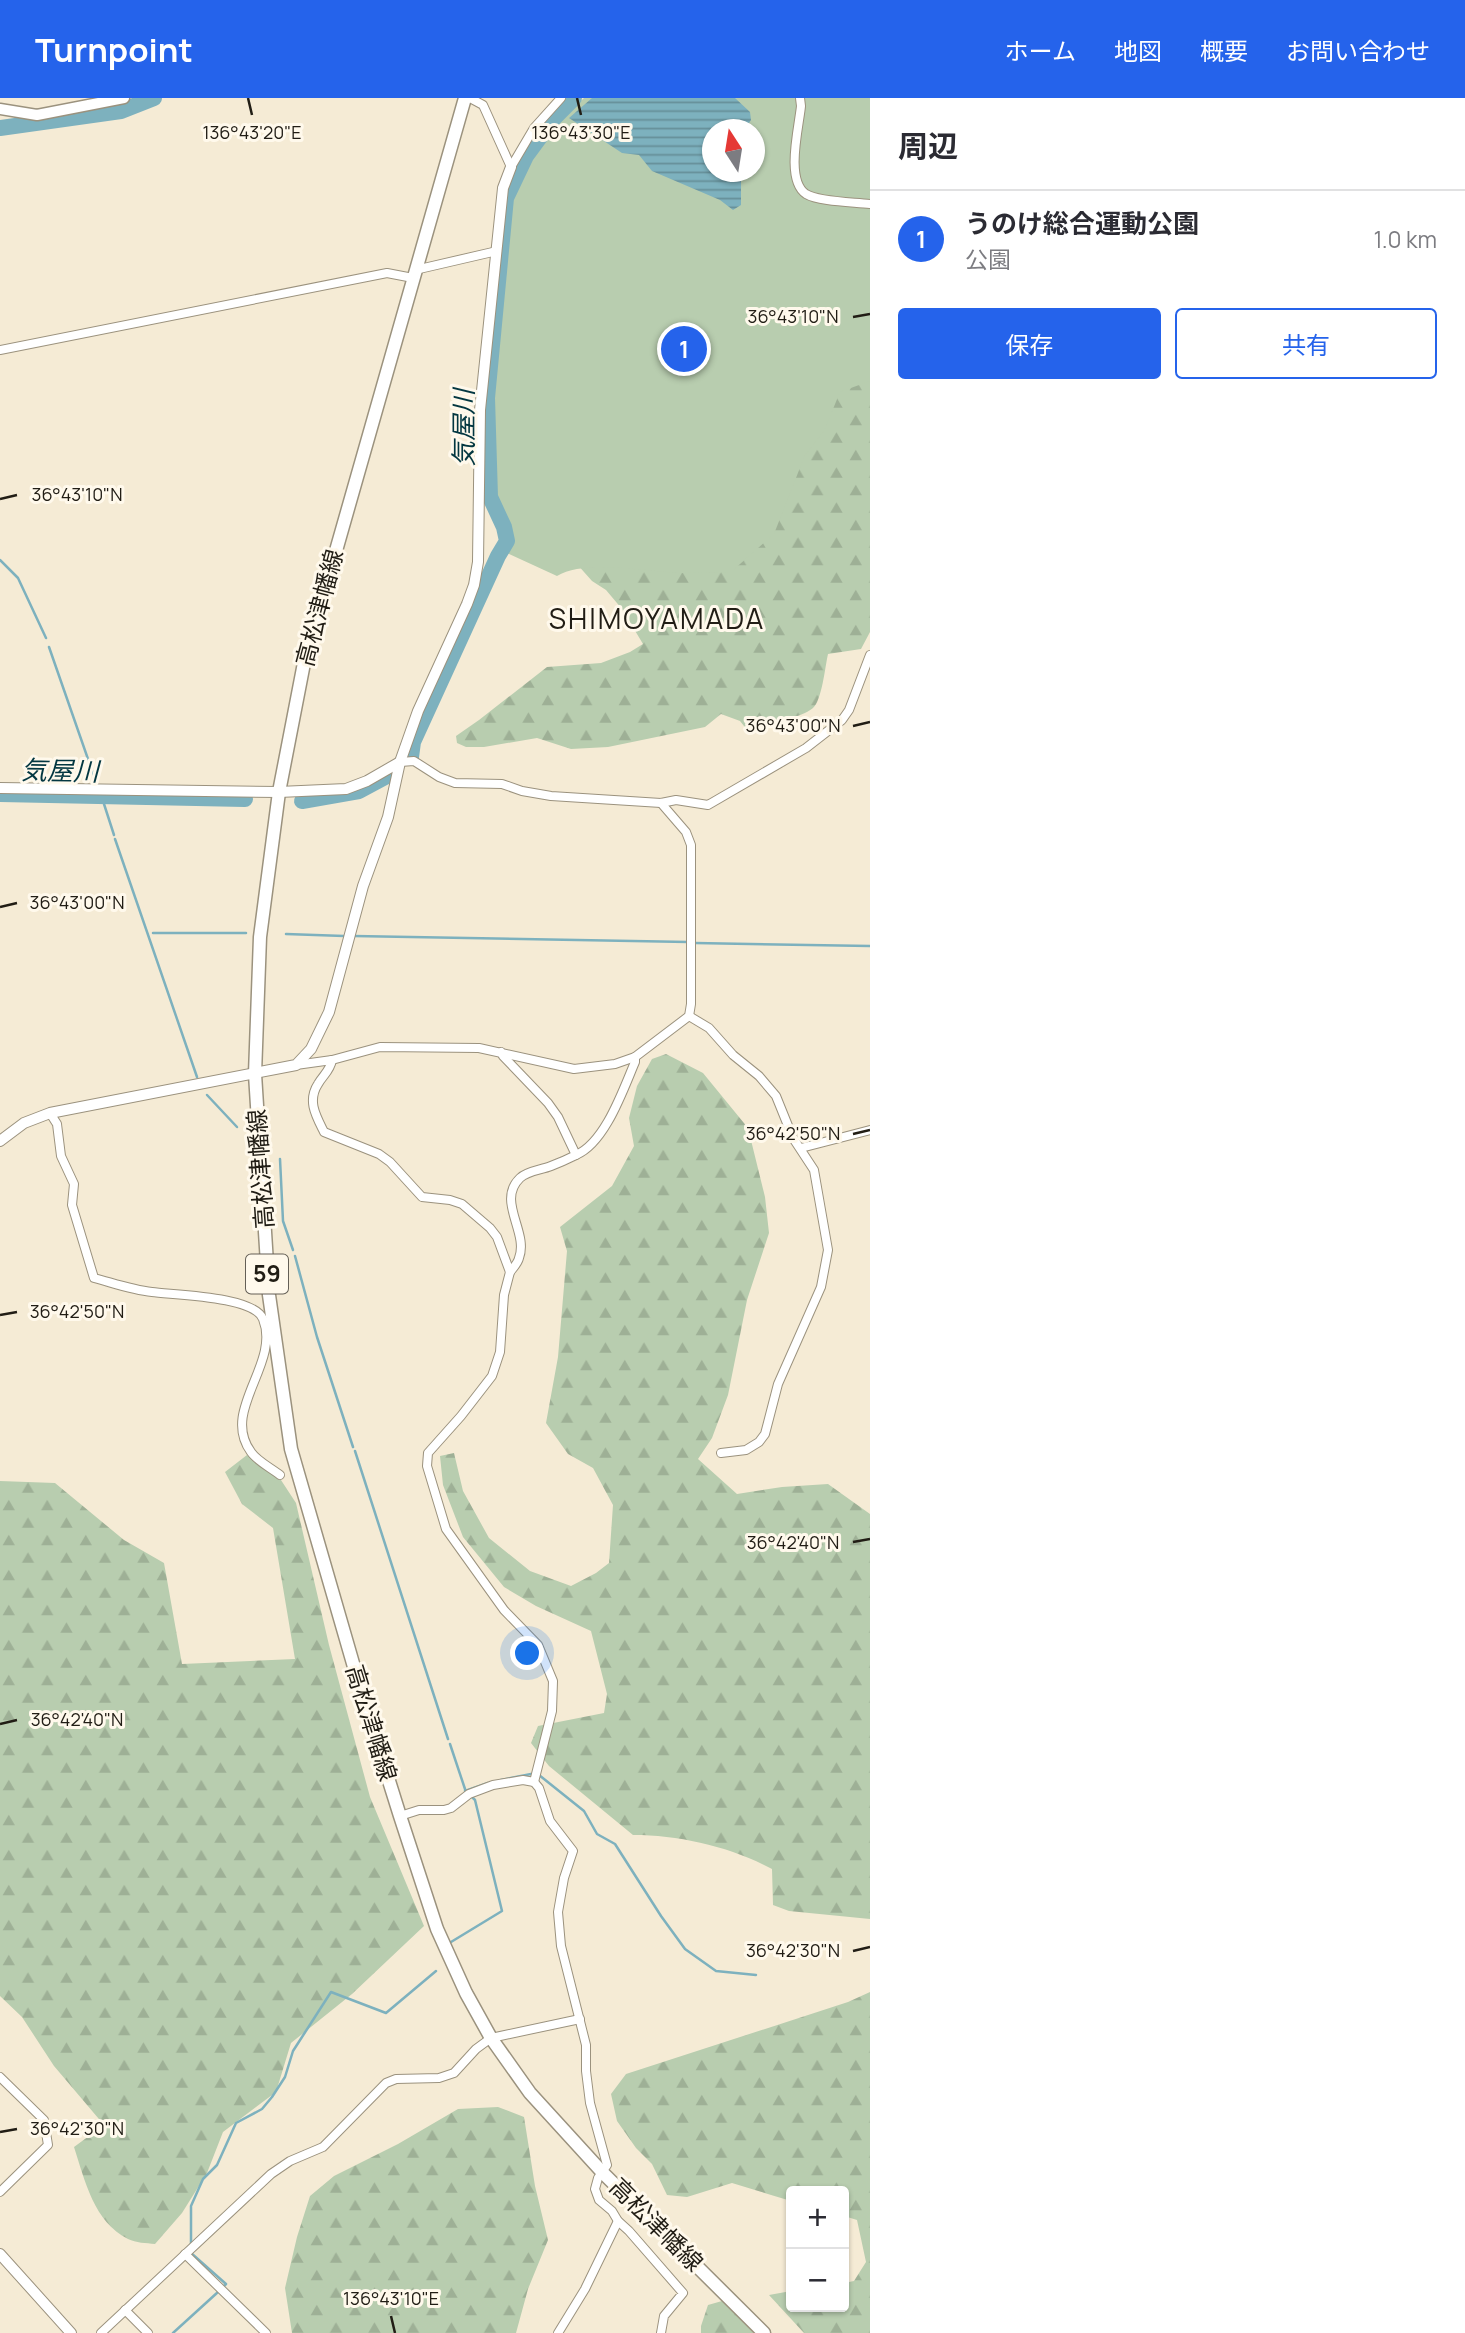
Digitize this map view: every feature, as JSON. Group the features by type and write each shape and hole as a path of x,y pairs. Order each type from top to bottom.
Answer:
{"main road":[{"path":"0,109 37,115 124,98"},
{"name":"高松津幡線","path":"465,98 304,663 279,792 260,937 254,1074 269,1295 291,1449 400,1816 437,1929 466,1993 491,2038 530,2093 603,2173 764,2333"}],"street":[{"path":"470,98 483,106 511,167"},
{"path":"296,1065 311,1049 329,1012 363,886 388,817 400,762 418,711 474,585 478,562 480,410 503,188 511,167 534,128 561,98"},
{"path":"800,98 794,173 798,186 807,195 870,204"},
{"path":"0,350 387,273 414,274 496,251"},
{"path":"0,788 279,792 346,789 367,781 400,762 414,761 439,777 455,783 502,784 551,796 661,803 676,800 708,805 806,748 842,720 849,710 870,655"},
{"path":"661,803 686,832 691,845 689,1016"},
{"path":"0,1141 24,1124 50,1113 332,1060 380,1047 479,1048 574,1069 615,1064 635,1057 689,1016"},
{"path":"689,1016 709,1028 776,1096 793,1138 814,1170 828,1250 821,1287 778,1384 765,1434 759,1442 746,1450 721,1453"},
{"path":"501,1052 548,1103 576,1154"},
{"path":"534,1782 552,1711 552,1681 538,1645 504,1611 446,1529 427,1466 428,1453 492,1377 500,1352 504,1295 510,1272 519,1259 521,1247 520,1232 510,1199 514,1187 519,1178 527,1174 586,1151 610,1119 635,1057"},
{"path":"332,1060 330,1069 312,1098 315,1114 324,1132 379,1154 390,1162 422,1198 450,1200 462,1204 497,1237 510,1272"},
{"path":"50,1113 57,1124 61,1156 74,1184 72,1205 94,1278 151,1292 219,1300 260,1313 264,1324 265,1350 242,1417 242,1430 251,1454 280,1475"},
{"path":"801,1148 870,1130"},
{"path":"261,1365 279,1363"},
{"path":"400,1816 419,1810 451,1808 468,1794 494,1786 523,1780 534,1782 539,1788 550,1821 573,1851 564,1878 558,1912 561,1946 586,2045 590,2103 607,2165 598,2178 595,2189 599,2200 612,2211 683,2294 664,2316 661,2333"},
{"path":"101,2333 271,2174 290,2161 323,2147 386,2083 396,2078 439,2078 454,2073 476,2049 491,2038 580,2019"},
{"path":"0,2077 44,2120 48,2145 0,2192"},
{"path":"558,2333 585,2289 618,2221"},
{"path":"0,2254 71,2333"},
{"path":"185,2254 266,2333"},
{"path":"125,2310 148,2333"}],"green space":[{"path":"584,98 870,98 870,381 840,392 824,431 805,455 774,534 731,572 681,573 600,567 569,571 557,576 507,553 495,488 493,400 510,199 530,157 550,130"},
{"path":"870,217 870,632 861,649 828,654 821,691 813,708 792,718 748,731 740,721 721,714 705,727 608,747 571,749 537,738 484,747 466,747 457,743 456,736 547,667 601,663 643,644 622,609 606,590 592,581 576,563"},
{"path":"666,1054 703,1073 748,1128 765,1197 769,1233 747,1300 728,1395 712,1438 698,1459 737,1494 828,1484 870,1514 870,1919 789,1911 773,1905 772,1869 740,1854 705,1844 669,1837 633,1835 549,1766 531,1743 538,1726 604,1713 607,1694 591,1631 536,1606 504,1587 463,1537 443,1485 440,1456 454,1453 463,1491 489,1538 530,1571 571,1586 609,1563 613,1505 593,1468 568,1454 546,1423 558,1357 567,1251 560,1227 612,1186 634,1146 629,1118 637,1086 652,1059"},
{"path":"247,1455 279,1477 296,1503 329,1645 370,1797 424,1926 352,1994 291,2043 276,2092 223,2132 207,2173 182,2213 155,2244 141,2243 116,2232 107,2222 92,2199 78,2160 74,2147 104,2125 54,2066 22,2017 0,1996 0,1481 55,1483 124,1540 164,1563 182,1664 295,1659 273,1528 242,1504 225,1472"},
{"path":"870,1992 870,2333 804,2333 769,2295 786,2292 786,2312 849,2312 849,2282 854,2281 866,2262 857,2220 849,2218 849,2186 786,2186 786,2199 732,2183 687,2197 667,2195 652,2164 636,2148 617,2121 611,2094 626,2074 848,2002"},
{"path":"498,2107 524,2117 535,2186 548,2240 528,2289 516,2333 292,2333 285,2288 310,2196 334,2176 398,2144 458,2109"},
{"path":"722,2301 754,2333 701,2333 708,2305"}],"water":[{"path":"592,98 735,98 750,112 751,119 702,119 702,182 741,182 741,205 733,210 720,200 652,171 639,155 622,153 569,118"}],"waterway":[{"path":"0,128 121,111 154,98"},
{"name":"気屋川","path":"411,757 413,742 507,541 504,527 490,497 487,398 506,198 526,156 554,118 574,98"},
{"path":"0,560 18,578 46,638"},
{"path":"49,647 96,782"},
{"name":"気屋川","path":"302,801 359,791 387,776"},
{"name":"気屋川","path":"0,794 245,799"},
{"path":"104,804 114,835"},
{"path":"115,839 197,1077"},
{"path":"153,933 246,933"},
{"path":"286,934 344,936"},
{"path":"354,936 688,942"},
{"path":"695,943 870,946"},
{"path":"207,1095 237,1127"},
{"path":"280,1159 283,1221 293,1250"},
{"path":"295,1256 317,1337 353,1447"},
{"path":"355,1451 448,1739"},
{"path":"450,1744 466,1792"},
{"path":"501,1780 531,1774"},
{"path":"539,1775 584,1811 597,1834 615,1844 685,1949 716,1971 756,1975"},
{"path":"465,1791 488,1783"},
{"path":"451,1942 502,1911 475,1800 472,1797"},
{"path":"191,2244 191,2206 203,2179 217,2165 236,2123 262,2109 272,2097 285,2077 293,2051 331,1992 386,2013 436,1971"},
{"path":"191,2253 226,2284 223,2287"},
{"path":"173,2333 218,2292"}],"place":[{"name":"うのけ総合運動公園","path":"684,349"}],"district":[{"name":"SHIMOYAMADA","path":"657,619"}]}
